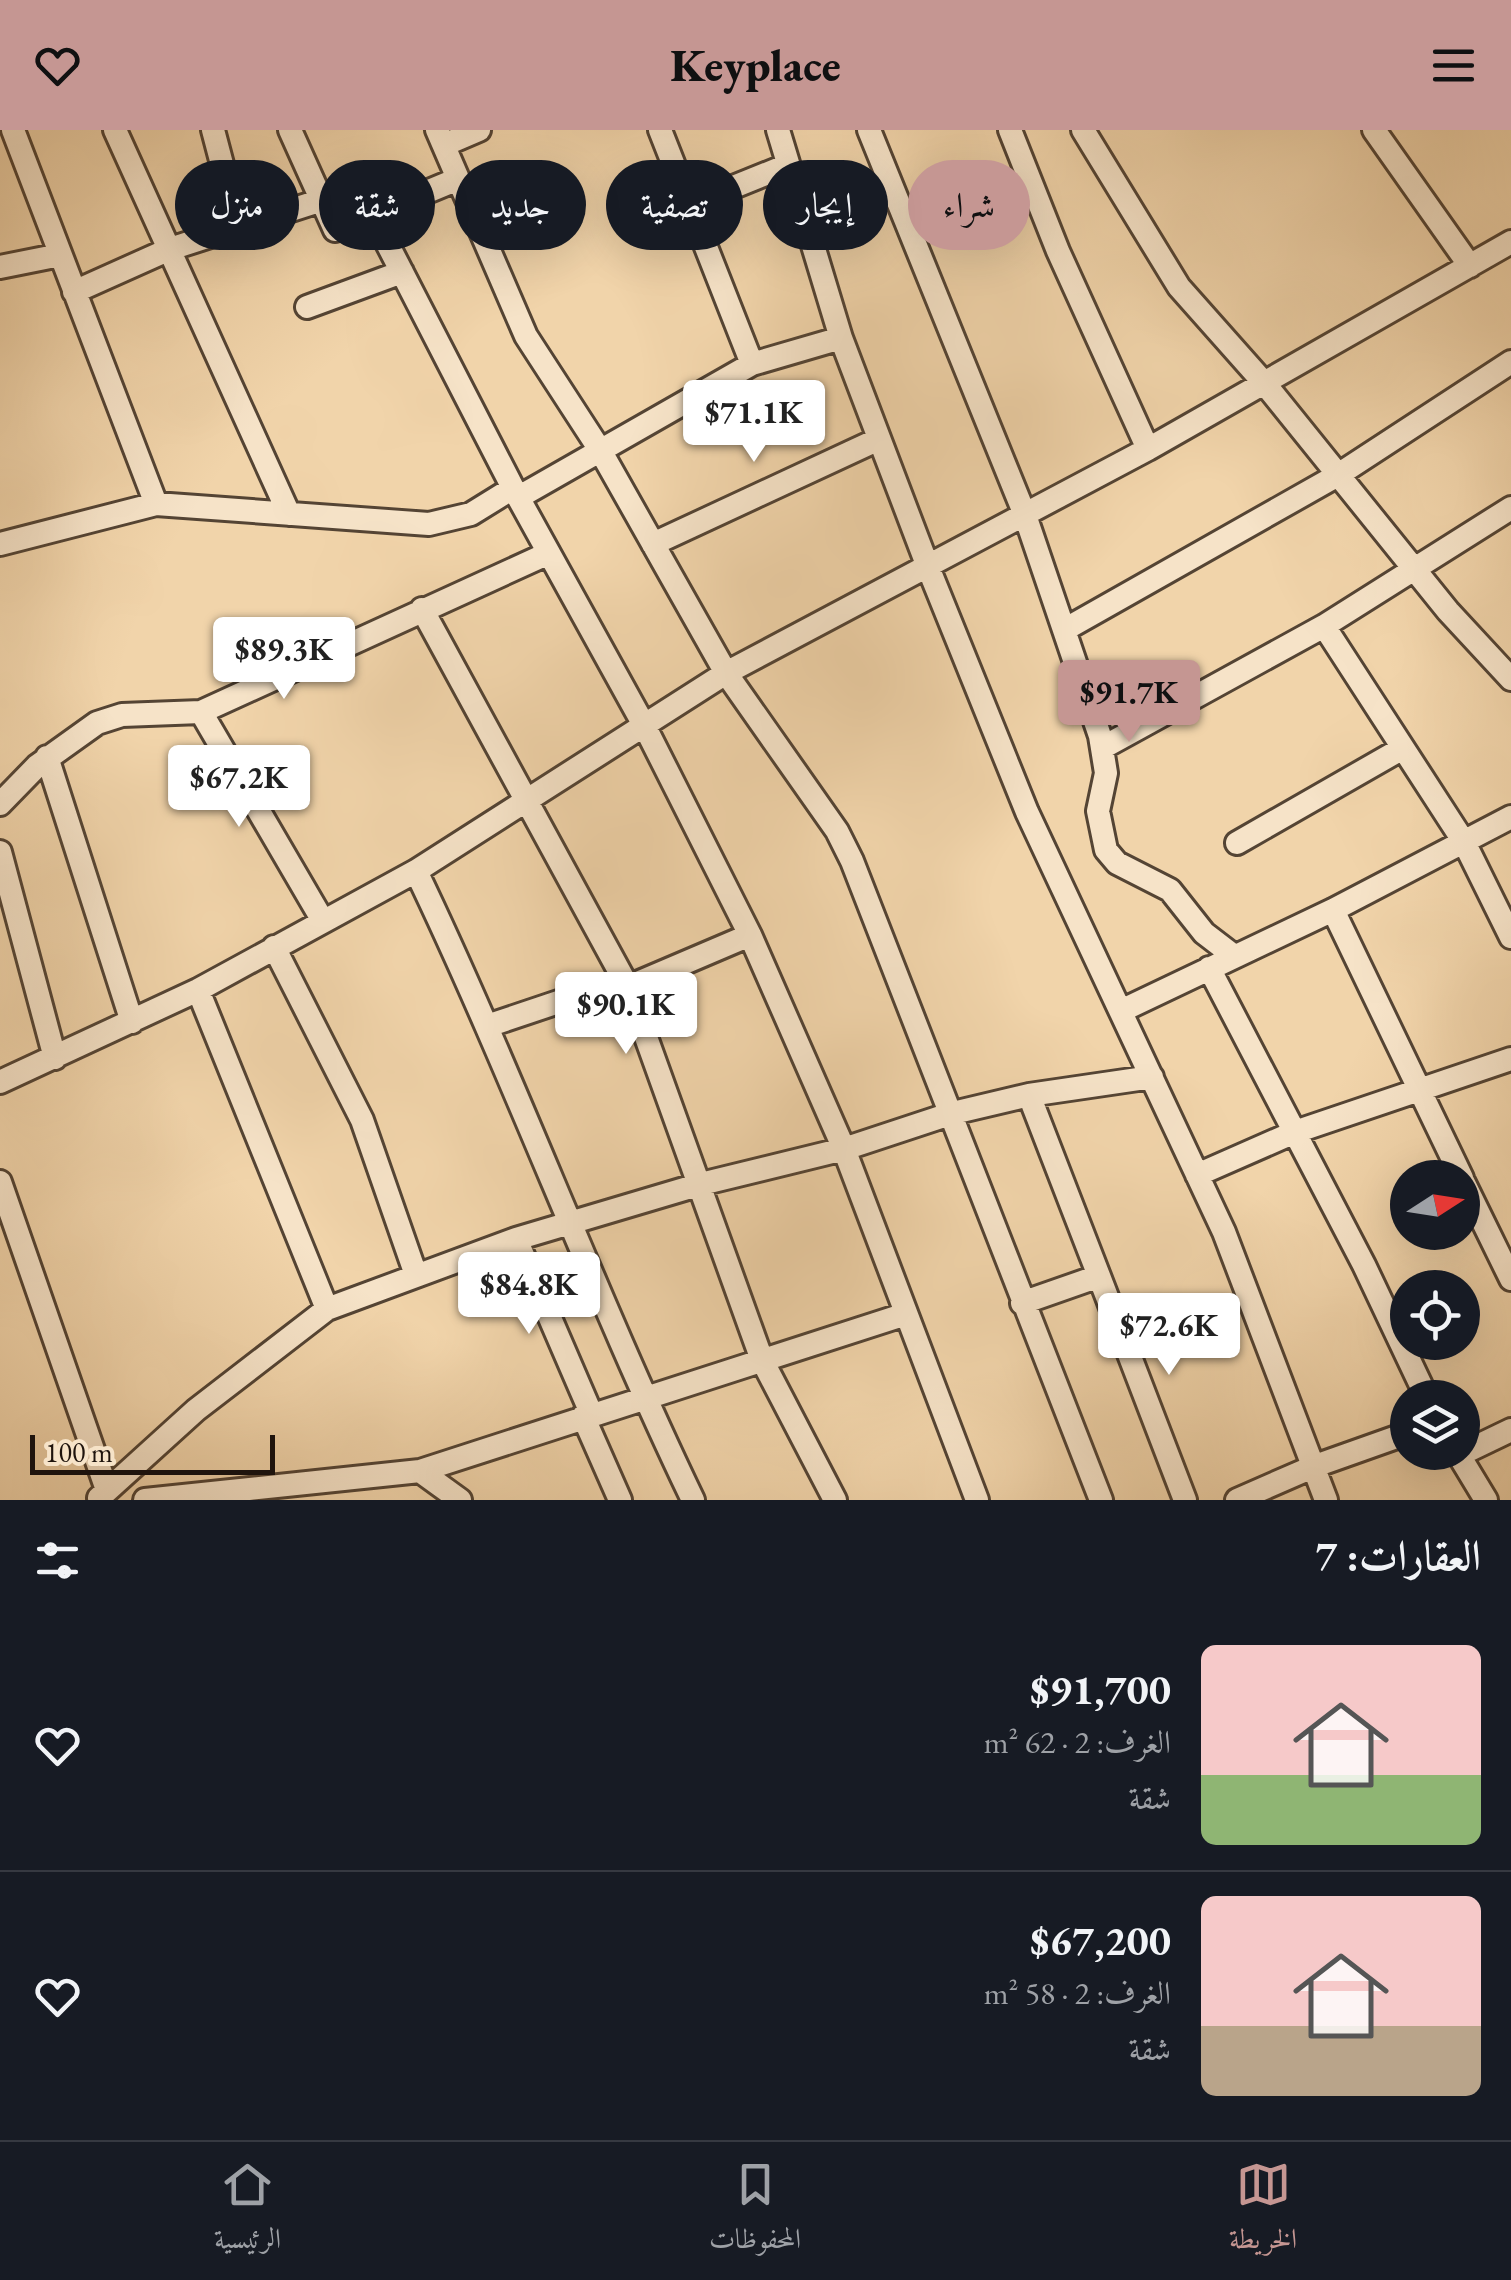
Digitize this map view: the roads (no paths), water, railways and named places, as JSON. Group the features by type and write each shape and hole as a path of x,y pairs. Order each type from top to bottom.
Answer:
{"street":[{"path":"14,130 156,504"},
{"path":"115,130 289,514"},
{"path":"213,130 221,160"},
{"path":"290,130 319,201 299,207"},
{"path":"455,172 441,138 480,130"},
{"path":"660,130 672,160"},
{"path":"778,130 787,160"},
{"path":"869,130 1026,515 1064,630 1102,748 1106,773 1098,811 1106,850 1117,863 1170,890 1204,934 1234,956"},
{"path":"1010,130 1058,252 1148,449"},
{"path":"1374,130 1470,266"},
{"path":"1087,132 1179,287 1511,679"},
{"path":"0,1082 198,990 416,871 528,804 726,673 1148,449 1511,242"},
{"path":"74,292 175,247"},
{"path":"391,250 548,553 645,727 750,935 844,1149 977,1500"},
{"path":"489,250 526,336 600,450 726,673 837,831 953,1113 1022,1303 1101,1500"},
{"path":"707,250 752,364"},
{"path":"814,250 841,338 1026,812 1198,1175 1316,1466 1326,1500"},
{"path":"0,267 60,255"},
{"path":"307,307 402,272"},
{"path":"0,544 156,504 430,524 471,514 600,450 752,364 841,338"},
{"path":"1064,630 1338,475 1511,362"},
{"path":"654,544 879,438"},
{"path":"1102,748 1324,626 1511,508"},
{"path":"0,804 69,740 110,719 201,712 548,553"},
{"path":"422,609 626,983 762,1360 835,1500"},
{"path":"1324,626 1464,842 1511,937"},
{"path":"201,712 322,921"},
{"path":"1237,843 1403,748"},
{"path":"47,758 132,1022"},
{"path":"1123,1010 1333,910 1511,817"},
{"path":"0,852 4,882 55,1058"},
{"path":"416,871 490,1025 644,1396 694,1500"},
{"path":"1333,910 1453,1160"},
{"path":"490,1025 626,983 750,935"},
{"path":"274,948 362,1120 416,1275"},
{"path":"1210,968 1418,1380"},
{"path":"198,990 327,1309"},
{"path":"1198,1175 1295,1132 1511,1060"},
{"path":"0,1182 102,1495 196,1410 327,1309 516,1239 701,1184 844,1149 953,1113 1029,1095 1152,1077"},
{"path":"1029,1095 1185,1500"},
{"path":"1480,1215 1511,1279"},
{"path":"516,1239 620,1500"},
{"path":"1022,1303 1099,1276"},
{"path":"144,1500 420,1471 906,1314"},
{"path":"1480,1444 1511,1430"},
{"path":"1238,1500 1390,1439"},
{"path":"1468,1470 1486,1500"},
{"path":"420,1471 460,1500"}]}
